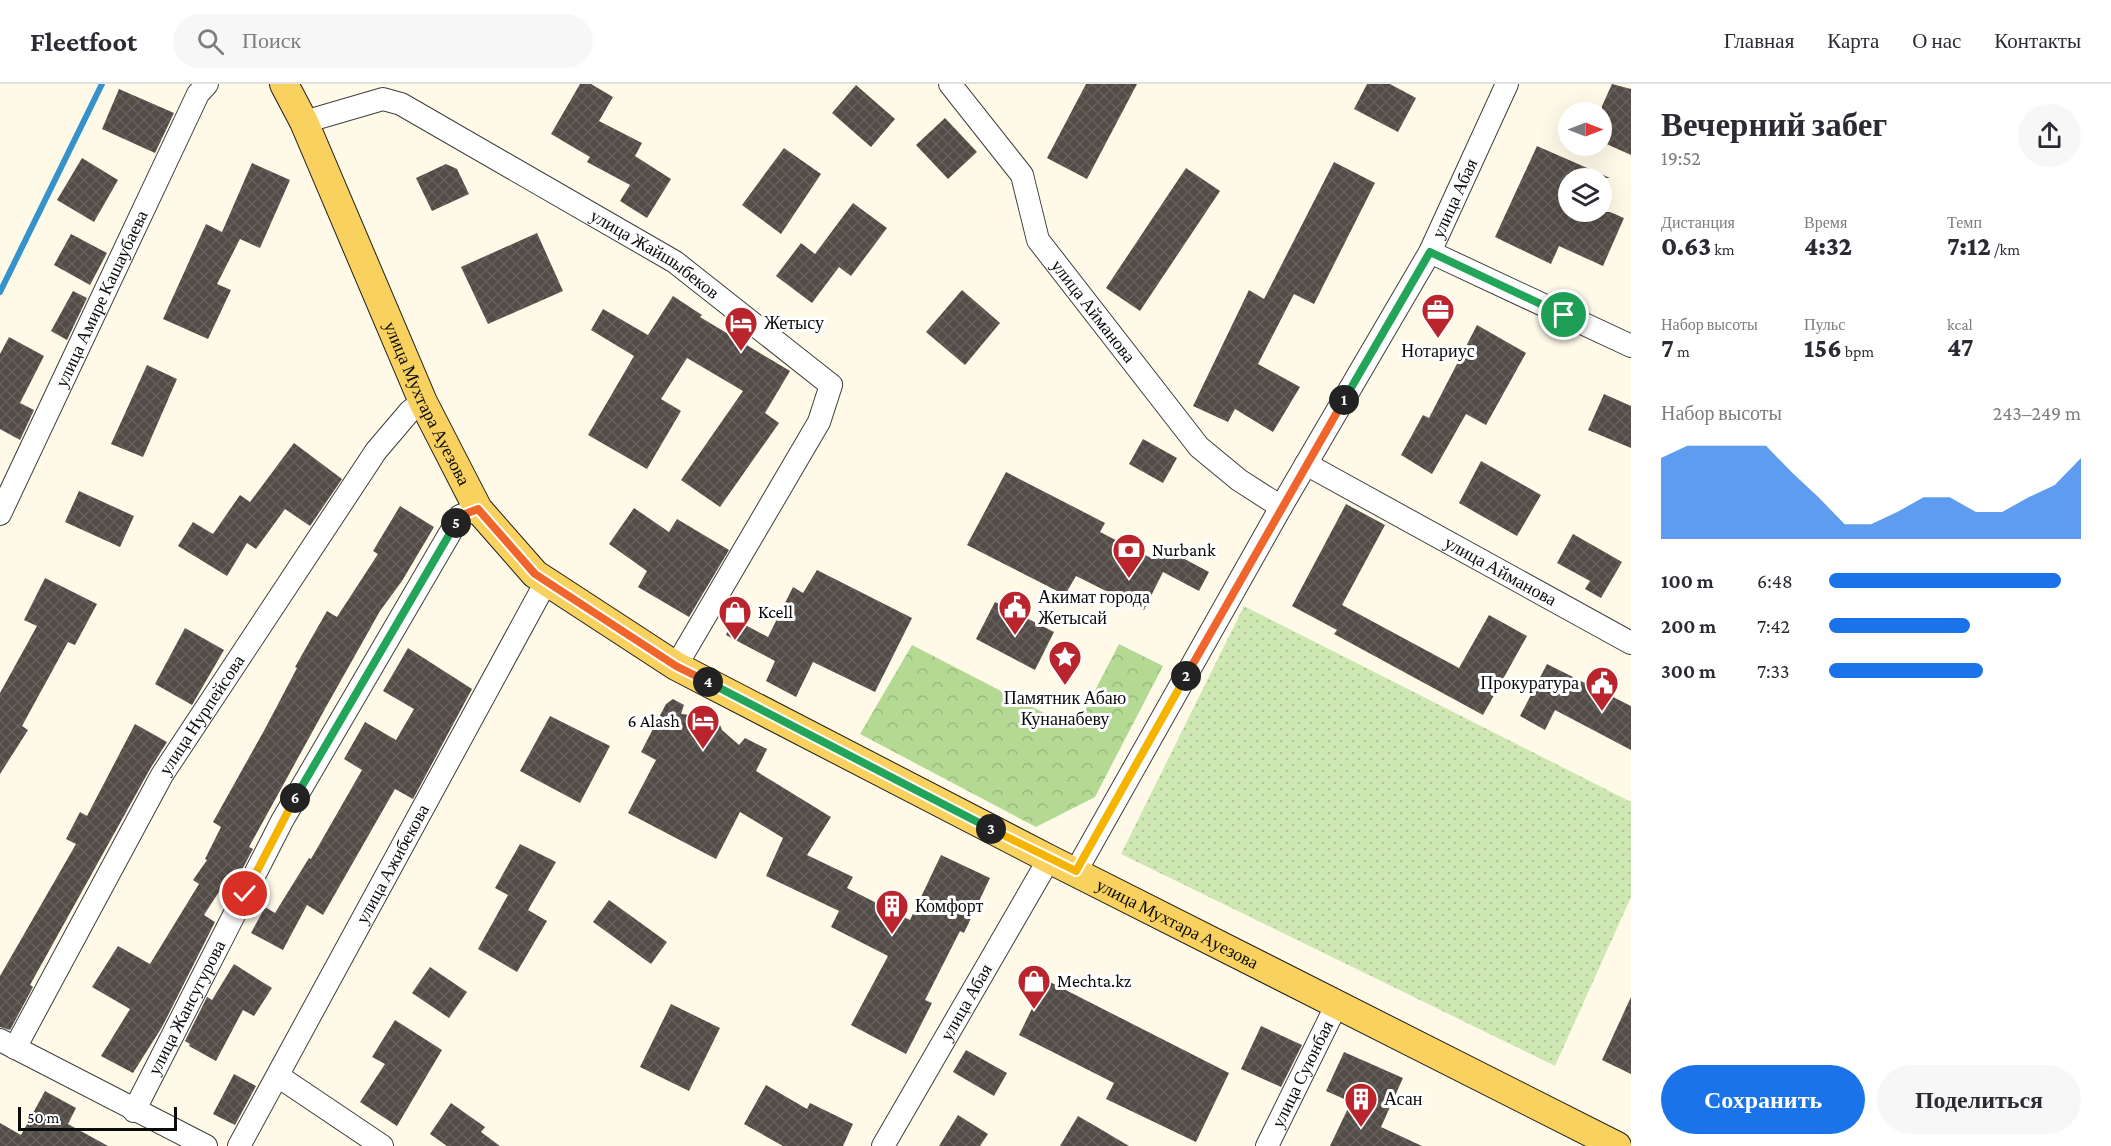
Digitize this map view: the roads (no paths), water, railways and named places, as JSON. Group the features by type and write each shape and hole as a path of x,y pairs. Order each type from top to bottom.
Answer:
{"main road":[{"name":"улица Мухтара Ауезова","path":"284,84 304,122 423,402 478,509 535,574 676,666 1049,859 1617,1146"}],"street":[{"name":"улица Амире Кашаубаева","path":"0,514 198,94 207,84"},
{"name":"улица Айманова","path":"950,84 1022,175 1038,240 1192,437 1239,480 1281,507"},
{"name":"улица Абая","path":"1076,871 1281,507 1430,252 1507,84"},
{"name":"улица Жайшыбеков","path":"304,122 383,99 401,104 675,262 831,385 819,422 676,666"},
{"path":"1430,252 1631,346"},
{"name":"улица Нурпейсова","path":"8,1044 162,776 376,451 410,411 423,402"},
{"name":"улица Айманова","path":"1306,464 1631,643"},
{"name":"улица Жансугурова","path":"134,1111 282,821 460,516 478,509"},
{"name":"улица Ажибекова","path":"238,1146 546,582"},
{"name":"улица Абая","path":"883,1146 1049,859"},
{"name":"улица Суюнбая","path":"1268,1146 1337,1004"},
{"path":"8,1044 134,1111 206,1146"},
{"path":"278,1076 381,1146"}],"waterway":[{"path":"0,292 102,84"}],"place":[{"name":"Нотариус","path":"1438,339"},
{"name":"Жетысу","path":"741,352"},
{"name":"Nurbank","path":"1129,579"},
{"name":"Акимат города Жетысай","path":"1015,636"},
{"name":"Kcell","path":"735,641"},
{"name":"Памятник Абаю Кунанабеву","path":"1065,686"},
{"name":"Прокуратура","path":"1602,712"},
{"name":"6 Alash","path":"703,750"},
{"name":"Комфорт","path":"892,935"},
{"name":"Mechta.kz","path":"1034,1010"},
{"name":"Асан","path":"1361,1128"}]}
